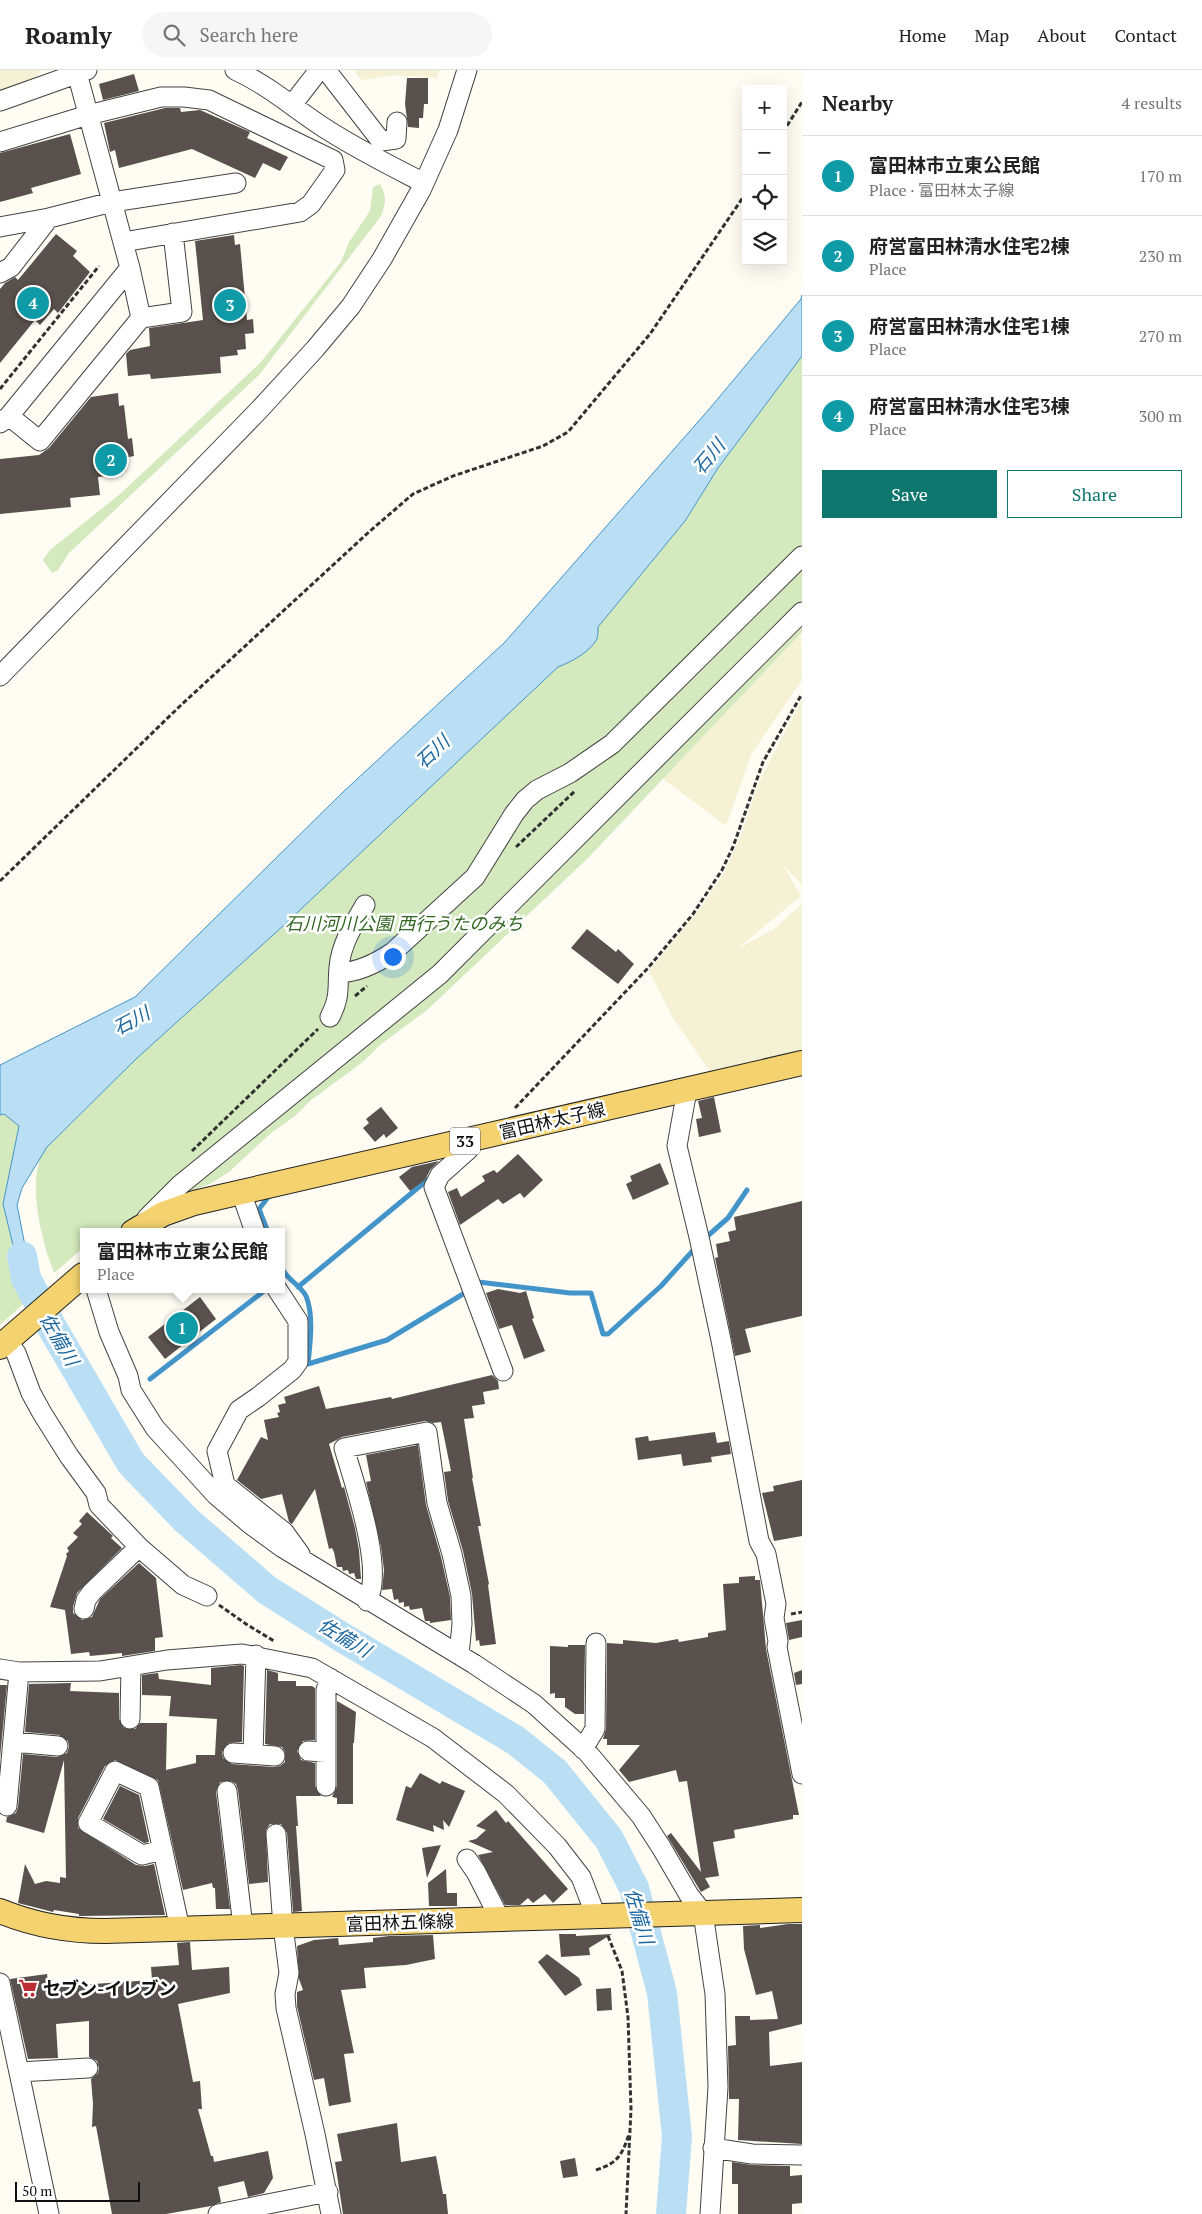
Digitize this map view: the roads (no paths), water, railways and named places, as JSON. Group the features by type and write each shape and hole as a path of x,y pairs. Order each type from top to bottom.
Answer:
{"main road":[{"name":"富田林太子線","path":"139,1228 176,1209 241,1192 802,1063"},
{"path":"8,1340 80,1278"},
{"name":"富田林五條線","path":"0,1911 45,1925 81,1931 802,1910"}],"street":[{"path":"235,70 253,78 349,143 424,183"},
{"path":"292,105 319,70"},
{"path":"326,70 381,141 396,139 397,122"},
{"path":"0,676 315,349 351,306 382,259 424,183 448,130 468,70"},
{"path":"0,101 82,72 88,115 130,268 141,318"},
{"path":"0,142 88,115 160,97 184,97 209,100 333,160 335,170 310,204 300,212 122,242"},
{"path":"0,227 49,218 112,202 236,183"},
{"path":"0,273 11,267 49,218"},
{"path":"130,268 4,420 40,441 141,318 182,312 173,234"},
{"path":"339,972 350,972 362,968 381,960 392,952 475,877 514,814 525,800 537,790 570,773 612,744 802,556"},
{"path":"137,1228 180,1185 440,974 802,612"},
{"path":"330,1017 338,1001 339,972 343,950 350,931 365,904"},
{"path":"687,1090 677,1146 719,1331 758,1541 766,1554 776,1604 774,1618 778,1641 777,1646 802,1774"},
{"path":"467,1140 468,1150 440,1174 434,1188 503,1372"},
{"path":"241,1192 254,1228"},
{"path":"97,1293 131,1390 155,1428 216,1495 250,1524 307,1564 459,1655 534,1704 584,1749 641,1816 662,1847 697,1913 715,1994 718,2087 710,2214"},
{"path":"280,1293 298,1321 298,1362 292,1370 238,1410 216,1451 225,1485 284,1532 307,1564"},
{"path":"8,1340 16,1353 31,1393 42,1413 69,1456 96,1493 99,1505 139,1547 183,1585 207,1596"},
{"path":"368,1600 372,1592 373,1581 370,1548 344,1448 427,1432 437,1503 452,1554 461,1596 462,1624 459,1655"},
{"path":"84,1609 89,1583 139,1547"},
{"path":"584,1749 595,1729 596,1643"},
{"path":"0,1669 19,1672 100,1671 201,1657 242,1654 312,1668 433,1738 506,1794 557,1846 581,1877 599,1916"},
{"path":"253,1754 256,1656"},
{"path":"130,1719 131,1666"},
{"path":"7,1806 19,1672"},
{"path":"326,1786 317,1751 326,1690 330,1678"},
{"path":"13,1742 58,1746"},
{"path":"233,1753 275,1756"},
{"path":"163,1850 142,1855 88,1823 115,1771 149,1787 163,1850 180,1929"},
{"path":"227,1791 243,1927"},
{"path":"276,1834 283,1926 289,1973 285,1994 286,2008 328,2192 331,2214"},
{"path":"467,1859 476,1872 500,1919"},
{"path":"1,1994 49,2214"},
{"path":"19,2072 88,2068"},
{"path":"713,2148 752,2154 802,2155"},
{"path":"218,2214 328,2192"}],"water":[{"name":"石川","path":"802,295 802,356 718,468 685,521 598,627 597,638 594,644 580,656 558,667 283,926 136,1059 47,1147 22,1188 17,1205 31,1276 38,1290 32,1296 22,1282 3,1204 19,1126 4,1114 0,1115 0,1065 135,997 342,793 505,642 711,407 801,299"}],"waterway":[{"path":"298,1287 431,1177"},
{"path":"703,1240 728,1218 747,1190"},
{"path":"266,1228 259,1209 269,1196"},
{"path":"474,1285 478,1282 570,1293 591,1293 603,1334 608,1334 661,1286 697,1246"},
{"name":"佐備川","path":"22,1256 26,1278 50,1324 131,1463 186,1520 267,1590 340,1636 515,1740 555,1772 609,1839 634,1888 662,1993 677,2136 671,2214"},
{"path":"285,1274 306,1296 310,1312 311,1330 308,1364 387,1340 468,1291"},
{"path":"150,1379 261,1293"}],"place":[{"name":"府営富田林清水住宅3棟","path":"33,303"},
{"name":"府営富田林清水住宅1棟","path":"230,305"},
{"name":"府営富田林清水住宅2棟","path":"111,460"},
{"name":"富田林市立東公民館","path":"182,1328"},
{"name":"セブン-イレブン","path":"28,1988"}],"park label":[{"name":"石川河川公園 西行うたのみち","path":"404,923"}]}
